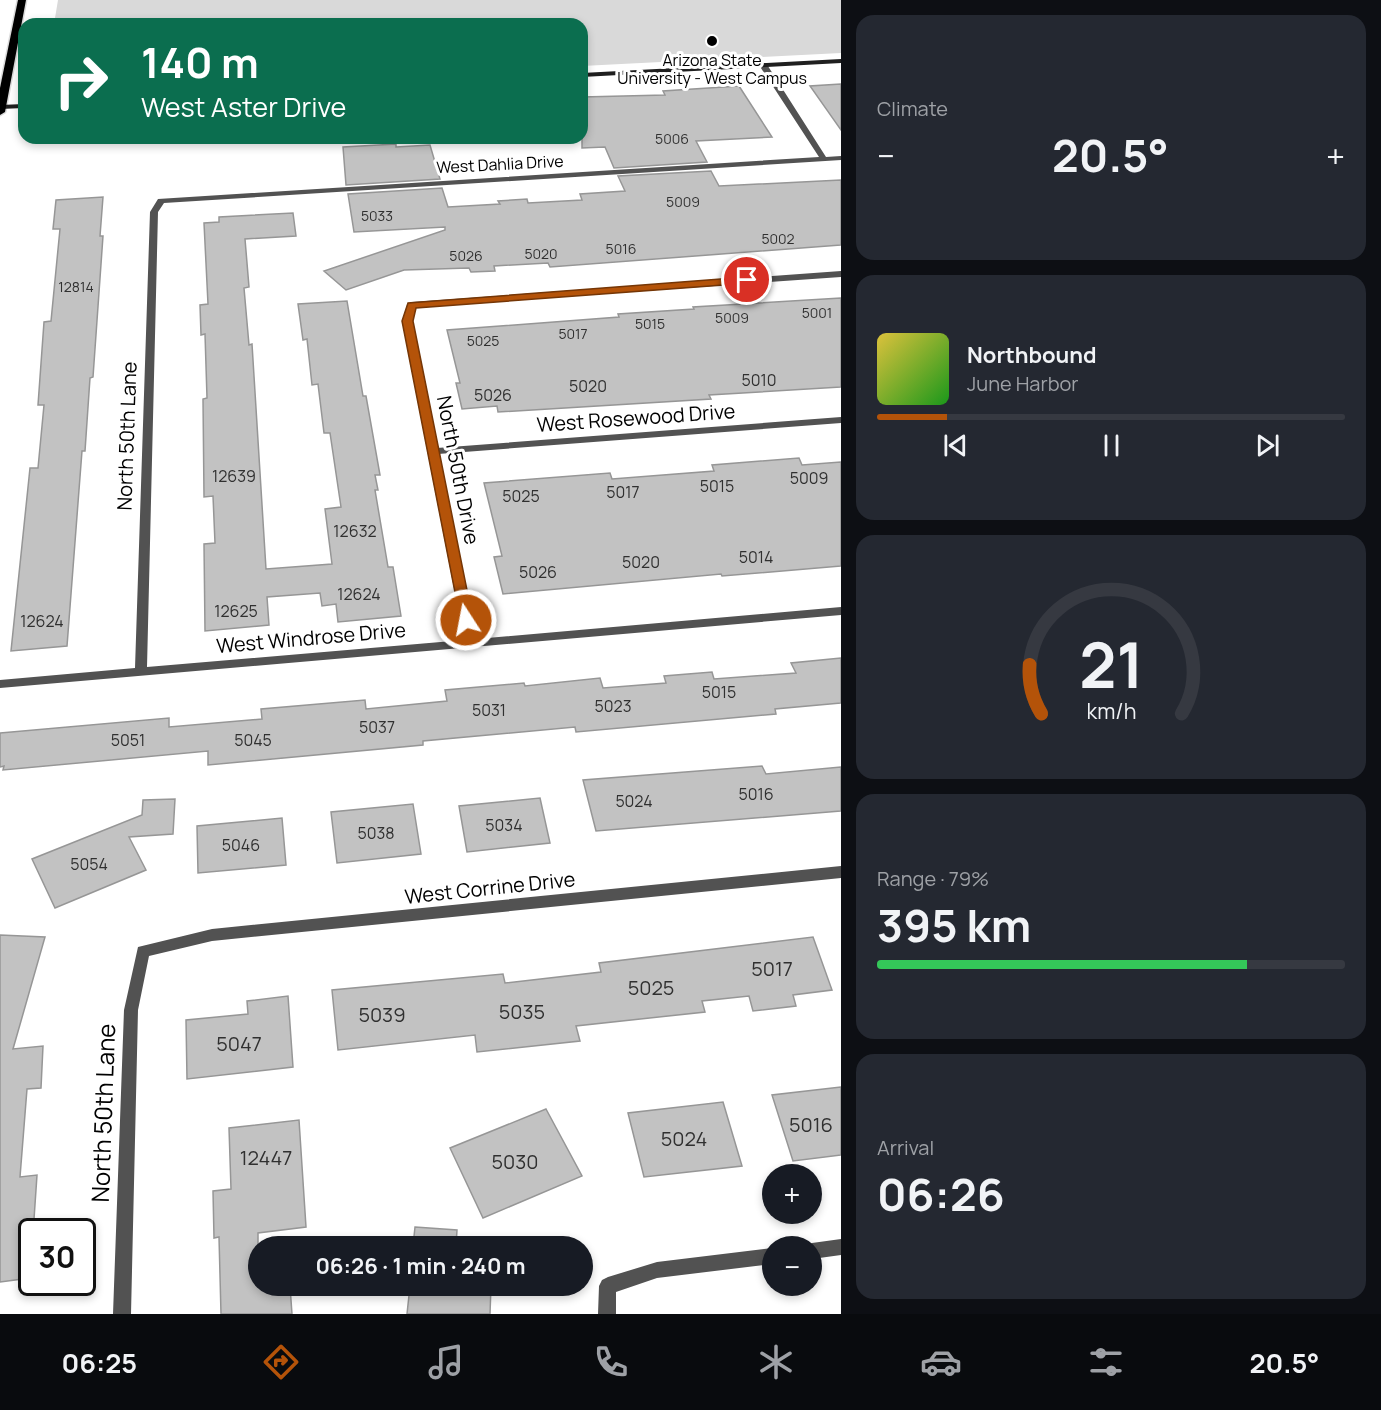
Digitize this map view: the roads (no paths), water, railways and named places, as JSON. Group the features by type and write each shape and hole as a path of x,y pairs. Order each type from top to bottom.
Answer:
{"main road":[{"path":"18,18 22,0"},
{"path":"0,108 18,20"}],"street":[{"path":"588,75 841,61"},
{"path":"763,65 824,159"},
{"path":"0,108 18,106"},
{"name":"West Dahlia Drive","path":"161,201 841,158"},
{"name":"North 50th Lane","path":"141,673 154,212 161,201"},
{"name":"North 50th Drive","path":"471,644 407,321 412,305 841,274"},
{"name":"West Rosewood Drive","path":"433,451 841,420"},
{"name":"West Windrose Drive","path":"0,684 841,611"},
{"name":"West Corrine Drive","path":"143,951 212,935 841,872"},
{"name":"North 50th Lane","path":"122,1314 131,1010 143,951"},
{"path":"822,1250 841,1247"},
{"path":"607,1314 608,1286 657,1270 762,1257"}],"place":[{"name":"Arizona State University - West Campus","path":"712,41"}]}
